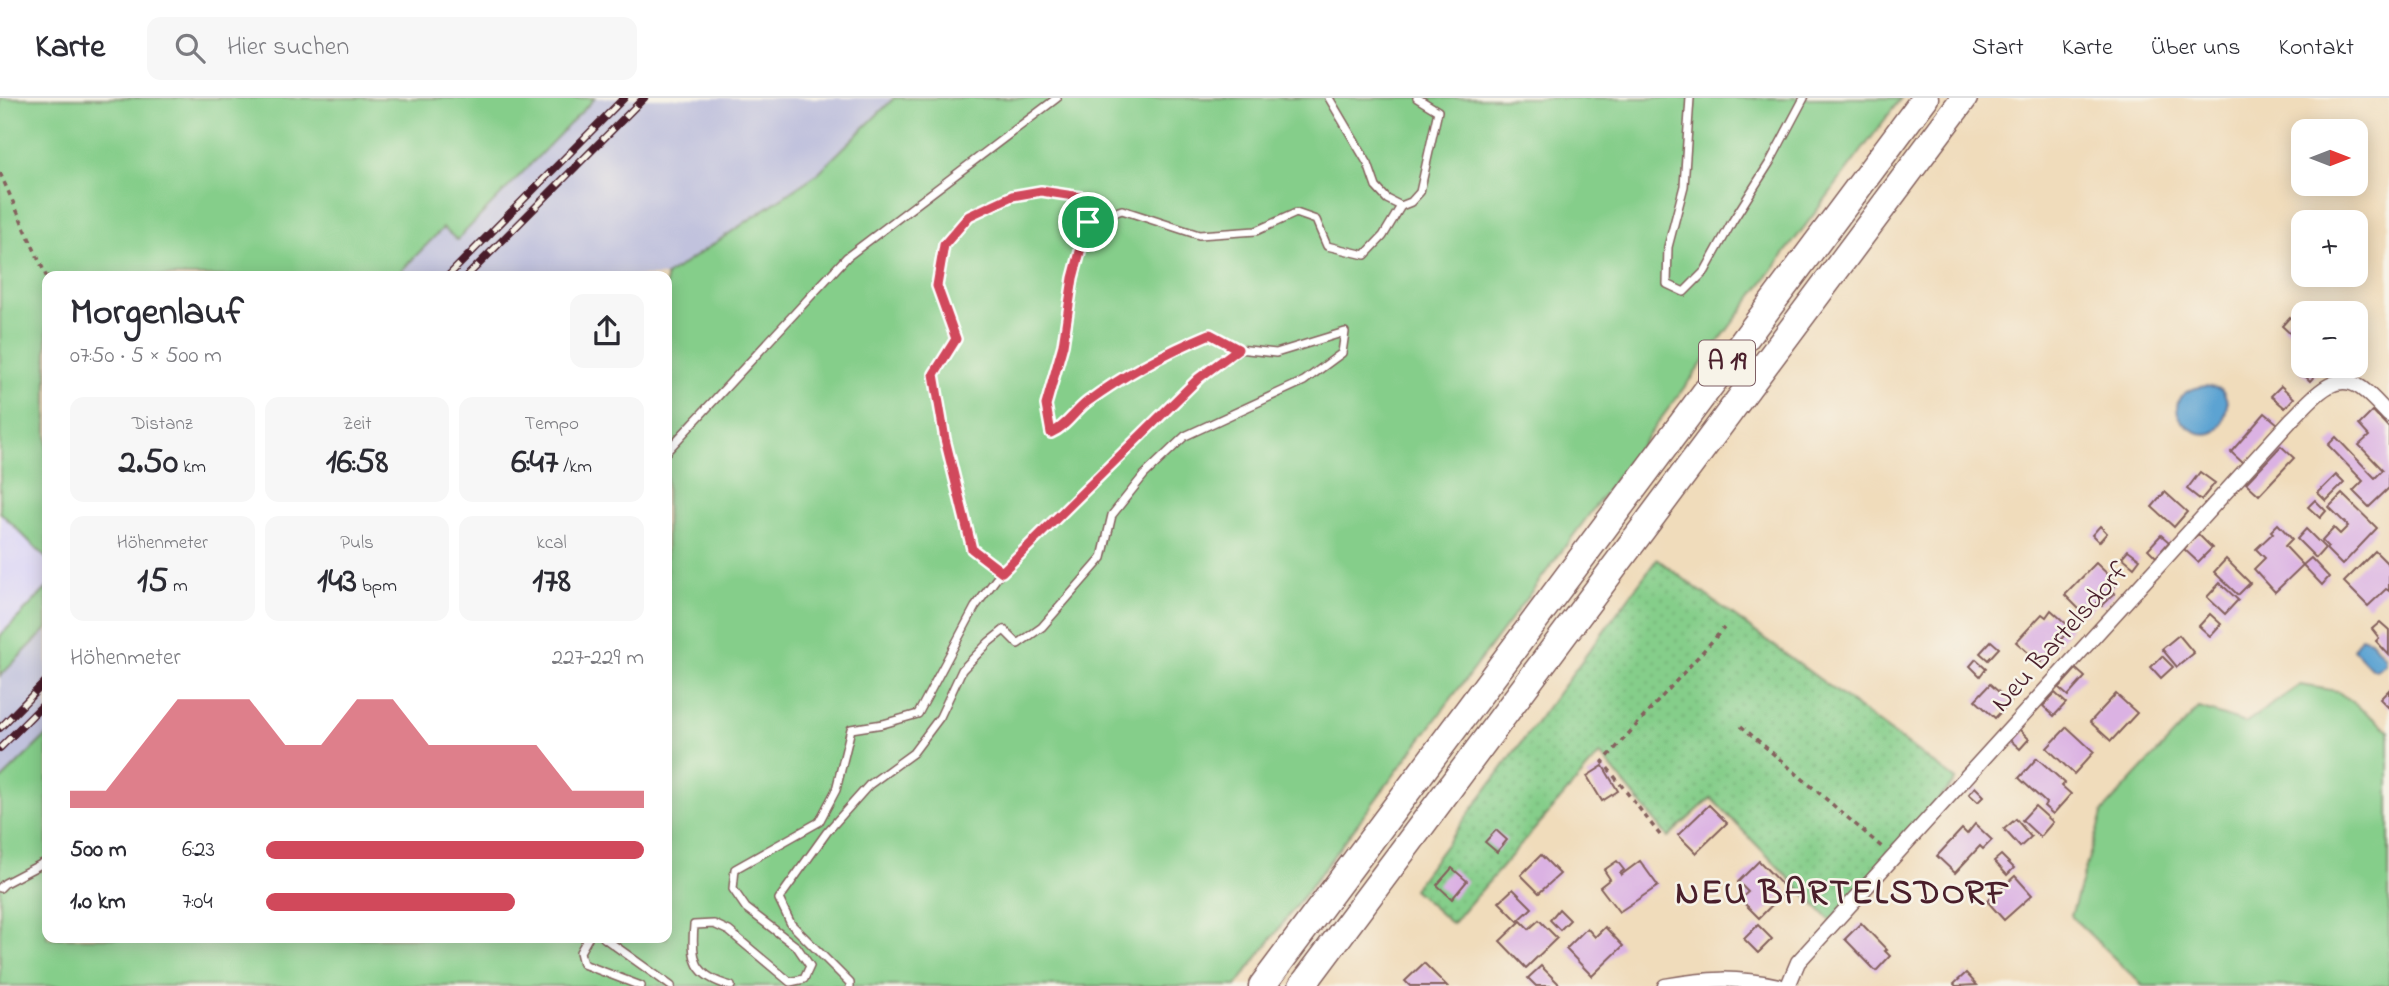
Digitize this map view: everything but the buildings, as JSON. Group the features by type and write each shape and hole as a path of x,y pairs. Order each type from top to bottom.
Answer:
{"highway":[{"name":"A 19","path":"1262,986 1925,98"},
{"name":"A 19","path":"1302,986 1964,98"}],"street":[{"name":"Neu Bartelsdorf","path":"1788,986 1798,962 2292,419 2329,383 2345,381 2360,386 2389,415"},
{"path":"1665,986 1698,979 1744,979 1779,986"}],"lane":[{"path":"672,446 847,257 1057,98"},
{"path":"1329,98 1368,164 1376,187 1387,199 1401,206"},
{"path":"1088,222 1122,210 1199,235 1256,231 1296,213 1316,220 1327,246 1364,256 1383,236 1401,206 1411,202 1420,192 1438,111 1417,98"},
{"path":"1690,98 1684,186 1668,247 1667,284 1684,292 1705,271 1770,162 1804,98"},
{"path":"850,986 791,924 779,899 827,832 869,785 913,753 940,717 962,670 989,642 1004,630 1018,644 1042,627 1102,558 1112,515 1144,475 1185,436 1304,381 1342,353 1345,332 1276,354 1238,349 1210,334 1168,352 1084,404 1063,428 1051,433 1046,405 1063,345 1073,278 1094,199 1041,191 1012,196 969,216 944,245 937,286 956,339 934,374 945,439 972,549 1002,572"},
{"path":"731,986 701,973 691,952 694,925 714,924 729,931 790,982 804,979 810,966 797,947 747,908 733,889 735,870 819,821 836,790 851,729 883,724 918,714 975,607 1002,572 1199,378 1238,349"},
{"path":"0,888 42,864"},
{"path":"585,943 580,952 583,964 641,986"},
{"path":"611,943 671,986"}],"path":[{"path":"0,173 44,271"},
{"path":"1660,835 1603,762 1724,628"},
{"path":"1741,726 1895,858"}],"shaded area":[{"path":"595,98 894,98 817,174 672,272 401,271 444,227 457,240"},
{"path":"0,512 42,554 42,593 0,636"},
{"path":"42,634 42,740 0,781 0,676"}],"green space":[{"path":"0,98 595,98 457,240 443,228 401,271 42,271 42,554 0,512"},
{"path":"894,98 1901,98 1236,986 0,986 0,781 42,740 42,943 672,943 672,272 817,174"},
{"path":"1657,559 1956,780 1831,921 1711,798 1668,837 1600,754 1452,924 1413,889"},
{"path":"42,593 42,634 0,676 0,636"},
{"path":"2300,685 2337,691 2389,730 2389,986 2143,986 2071,916 2103,811 2199,708 2245,723"}],"water":[{"path":"2206,386 2221,389 2227,404 2218,429 2207,434 2195,431 2185,424 2178,413 2178,402 2186,392"},
{"path":"2361,637 2370,640 2385,657 2385,664 2376,670 2353,649"}],"railway":[{"path":"453,271 624,98"},
{"path":"472,271 644,98"},
{"path":"0,728 42,685"},
{"path":"0,748 42,706"}],"district":[{"name":"NEU BARTELSDORF","path":"1843,894"}],"route":[{"path":"1041,191 1094,199 1088,222 1073,278 1063,345 1046,405 1051,433 1063,428 1084,404 1168,352 1210,334 1238,349 1199,378 1002,572 972,549 945,439 934,374 956,339 937,286 944,245 969,216 1012,196 1041,191"}]}
